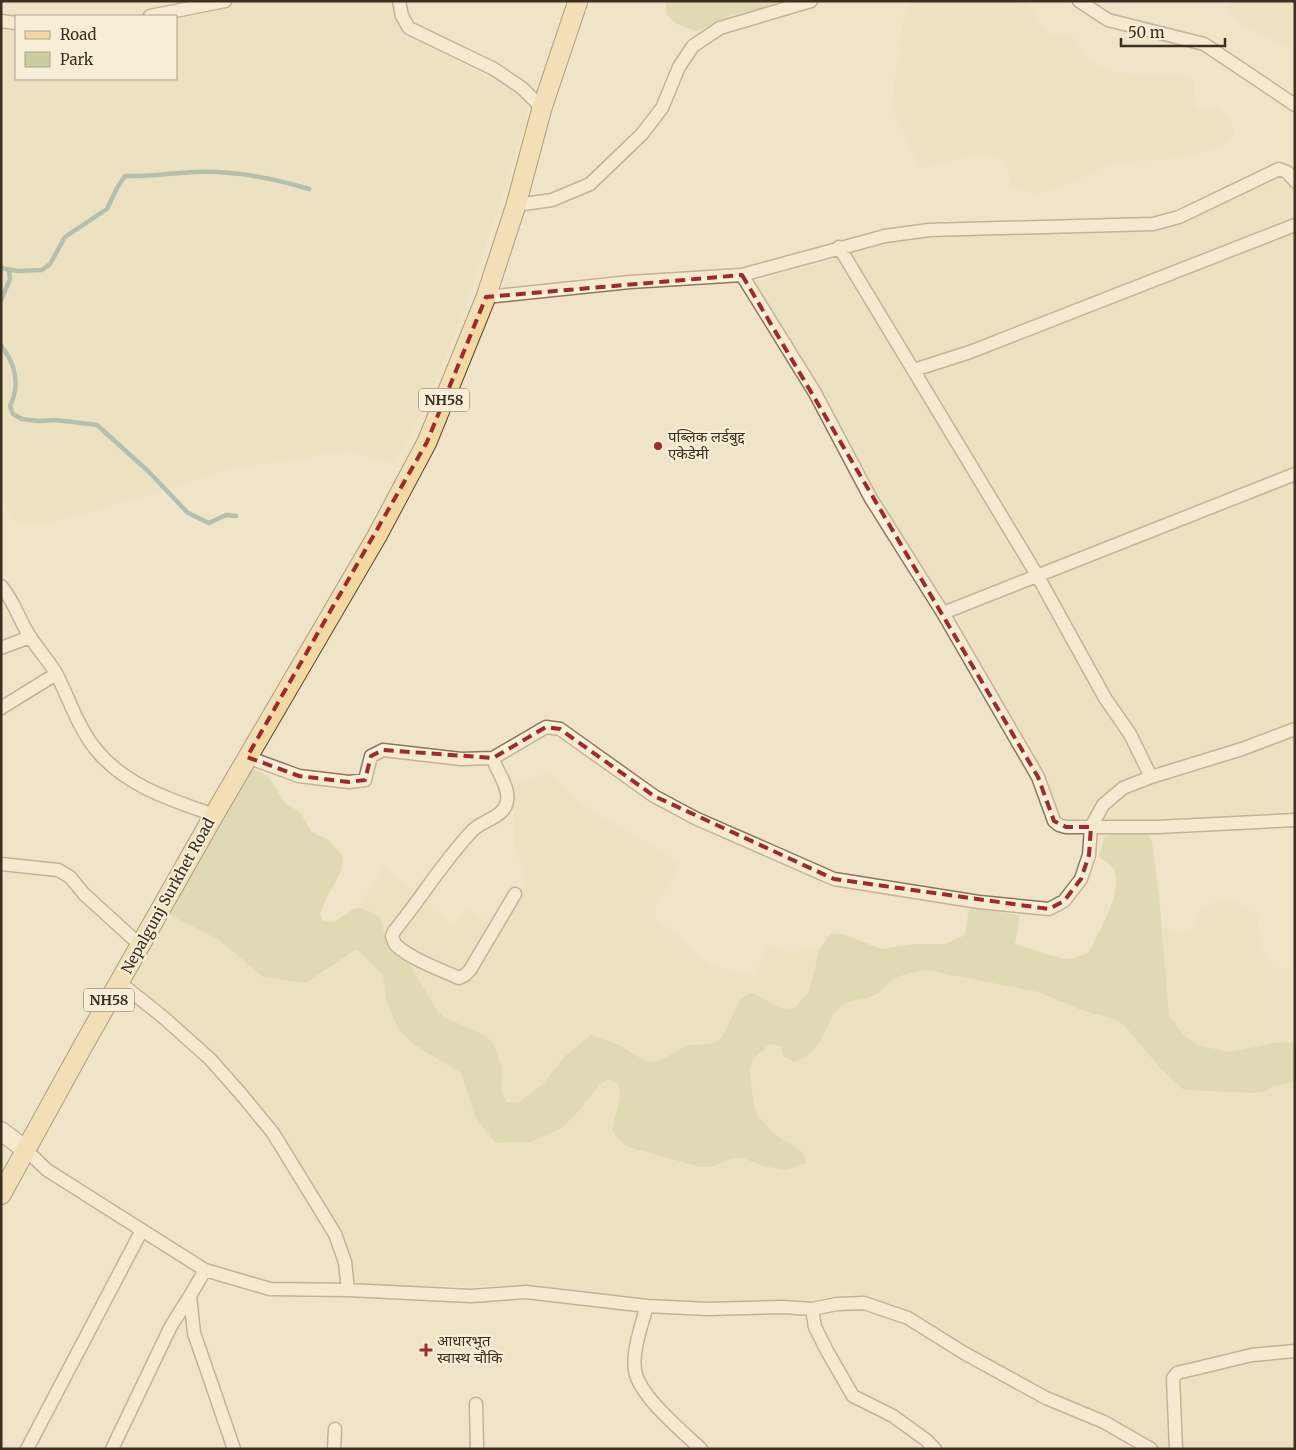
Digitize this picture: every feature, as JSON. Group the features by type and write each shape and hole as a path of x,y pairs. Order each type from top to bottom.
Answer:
{"main road":[{"name":"NH58","path":"216,811 377,536 427,442 486,297 516,205 542,108 578,1"},
{"name":"Nepalgunj Surkhet Road","path":"1,1195 216,811"}],"street":[{"path":"155,15 225,1"},
{"path":"399,1 402,16 409,28 494,69 522,88 542,108"},
{"path":"516,205 552,200 590,184 642,134 662,108 679,67 693,46 706,37 720,28 811,1"},
{"path":"1079,1 1108,20 1204,44 1295,105"},
{"path":"1,21 15,23"},
{"path":"486,297 630,282 742,275 839,247 885,236 929,230 1154,224 1180,217 1278,169 1287,172 1295,181"},
{"path":"914,370 970,352 1295,225"},
{"path":"839,247 1037,575 1105,698 1130,734 1151,777"},
{"path":"742,275 815,394 870,497 943,613 1038,777 1054,821 1066,827 1157,827 1295,820"},
{"path":"943,613 1295,474"},
{"path":"1,586 10,596 30,637 56,674 78,720 98,752 120,772 154,793 216,811"},
{"path":"1,648 30,637"},
{"path":"1,708 56,674"},
{"path":"244,762 299,776 349,782 365,780 371,756 383,750 461,758 493,758 546,727 560,730 654,796 695,818 834,879 979,902 1050,909 1064,901 1081,879 1089,855 1091,827 1103,805 1123,788 1151,777 1242,749 1295,729"},
{"path":"493,758 508,798 506,805 501,813 476,827 459,846 395,930 392,936 394,942 409,954 458,978 470,970 515,894"},
{"path":"1,864 58,870 70,877 84,894 140,945"},
{"path":"119,982 163,1017 210,1059 273,1133 335,1234 345,1262 348,1290"},
{"path":"1,1131 48,1170 205,1270 270,1289 348,1290 471,1296 526,1292 647,1306 708,1309 783,1307 812,1309 837,1304 864,1303 908,1318 964,1353 1038,1394 1104,1422 1151,1449"},
{"path":"27,1449 142,1230"},
{"path":"112,1449 171,1326 205,1270"},
{"path":"190,1296 194,1333 234,1449"},
{"path":"647,1306 638,1337 634,1369 651,1400 701,1449"},
{"path":"812,1309 815,1327 853,1396 893,1416 926,1440 935,1449"},
{"path":"1176,1449 1173,1378 1177,1373 1252,1354 1295,1351"},
{"path":"476,1404 476,1449"},
{"path":"334,1449 335,1429"}],"highlighted area":[{"path":"742,275 1038,777 1054,821 1066,827 1091,827 1089,855 1081,879 1064,901 1049,909 834,879 654,796 560,729 546,727 493,758 383,750 371,756 365,780 349,782 299,776 247,757 427,442 486,297"}],"shaded area":[{"path":"240,1 393,1 399,24 406,38 492,79 527,100 526,119 474,283 426,408 393,464 350,451 228,469 148,495 53,522 14,521 1,500 1,28 15,29 15,80 178,80 178,19 193,16"},
{"path":"910,1 1015,1 1017,4 1027,1 1041,25 1053,35 1071,33 1087,60 1110,71 1177,75 1193,78 1196,109 1219,108 1230,121 1235,136 1218,147 1181,158 1111,163 1071,183 1036,194 1012,186 1006,160 980,154 919,168 892,107 894,80 901,53 899,42 903,19 910,8"},
{"path":"1231,1 1295,1 1295,52 1238,22 1228,10"},
{"path":"1283,174 1295,186 1295,223 993,338 921,362 917,361 910,352 852,253 853,250 892,241 920,238 1029,232 1091,232 1143,229 1274,175"},
{"path":"1295,231 1295,469 1045,567 1040,565 1028,551 924,378 927,374 934,369 1229,258"},
{"path":"838,258 852,277 1026,571 946,603 901,533 867,475 837,417 761,295 755,282"},
{"path":"1295,482 1295,725 1164,769 1158,766 1145,751 1100,679 1048,584 1051,576 1241,501"},
{"path":"1023,589 1034,590 1053,615 1103,707 1125,737 1143,771 1112,789 1090,817 1079,822 1068,820 1056,813 953,623 961,616 993,604"},
{"path":"1295,736 1295,813 1165,820 1106,820 1104,812 1122,794"},
{"path":"550,772 580,803 681,863 655,908 656,918 711,965 754,976 767,946 791,952 820,948 809,991 795,1008 783,1009 752,993 741,998 722,1038 712,1044 688,1045 659,1061 647,1062 619,1045 564,1057 544,1083 518,1103 507,1102 501,1092 502,1067 486,1036 444,1017 436,1009 412,968 402,956 387,945 380,917 364,907 358,907 384,865 452,926 467,907 498,931 526,885 513,838 515,783"},
{"path":"1235,902 1257,914 1261,945 1273,967 1295,970 1295,1040 1293,1042 1274,1043 1230,1052 1197,1045 1183,1034 1169,1015 1162,928 1182,934 1193,925 1200,909 1213,903"},
{"path":"170,915 219,940 263,977 307,983 357,949 383,975 386,999 413,1044 461,1073 475,1117 562,1128 578,1112 599,1085 609,1079 618,1084 620,1096 612,1130 628,1147 700,1167 711,1167 732,1158 743,1158 763,1166 807,1162 802,1152 773,1133 758,1116 754,1105 749,1069 753,1059 770,1044 781,1047 821,1041 837,1010 844,1002 875,995 892,980 926,970 1038,992 1081,1010 1116,1020 1125,1026 1160,1068 1264,1092 1273,1086 1295,1082 1295,1449 1161,1449 1054,1397 887,1304 850,1293 800,1303 743,1301 644,1302 519,1287 454,1285 409,1287 363,1284 352,1278 351,1258 339,1228 308,1177 263,1114 173,1017 131,984 151,945"}],"green space":[{"path":"665,1 799,1 732,15 695,31 675,23 667,15"},
{"path":"248,766 268,776 285,803 300,812 312,832 329,840 343,858 341,871 320,914 322,920 334,922 356,908 366,909 380,917 387,945 402,956 412,968 436,1009 444,1017 486,1036 494,1045 502,1067 501,1092 507,1102 518,1103 544,1083 564,1057 591,1035 619,1045 647,1062 659,1061 688,1045 712,1044 722,1038 741,998 752,993 783,1009 795,1008 809,991 820,948 831,934 843,934 881,949 916,944 945,944 965,935 969,908 1020,915 1015,944 1060,958 1072,959 1089,952 1109,912 1116,889 1113,868 1099,857 1104,837 1111,834 1147,833 1152,841 1159,895 1169,1015 1183,1034 1197,1045 1230,1052 1274,1043 1293,1042 1295,1040 1295,1082 1273,1086 1264,1092 1253,1093 1184,1090 1160,1068 1125,1026 1116,1020 1081,1010 1038,992 926,970 900,976 892,980 875,995 845,1003 837,1010 816,1047 804,1058 794,1062 784,1057 781,1047 770,1044 753,1059 749,1069 754,1105 758,1116 773,1133 802,1152 807,1162 787,1170 763,1166 743,1158 732,1158 711,1167 700,1167 628,1147 619,1140 612,1130 620,1096 618,1084 609,1079 599,1085 578,1112 562,1128 530,1142 496,1143 475,1117 461,1073 413,1044 398,1028 386,999 383,975 357,949 306,983 263,977 219,940 170,915"}],"waterway":[{"path":"1,268 17,271 42,270 50,264 65,237 107,209 125,176 224,172 267,178 309,189"},
{"path":"1,300 10,279 9,271"},
{"path":"1,346 10,360 15,375 15,390 10,406 13,414 22,419 38,421 56,420 97,425 148,471 188,513 209,523 226,515 236,516"}],"place":[{"name":"पब्लिक लर्डबुद्द एकेडेमी","path":"658,446"},
{"name":"आधारभुत स्वास्थ चौकि","path":"426,1350"}]}
